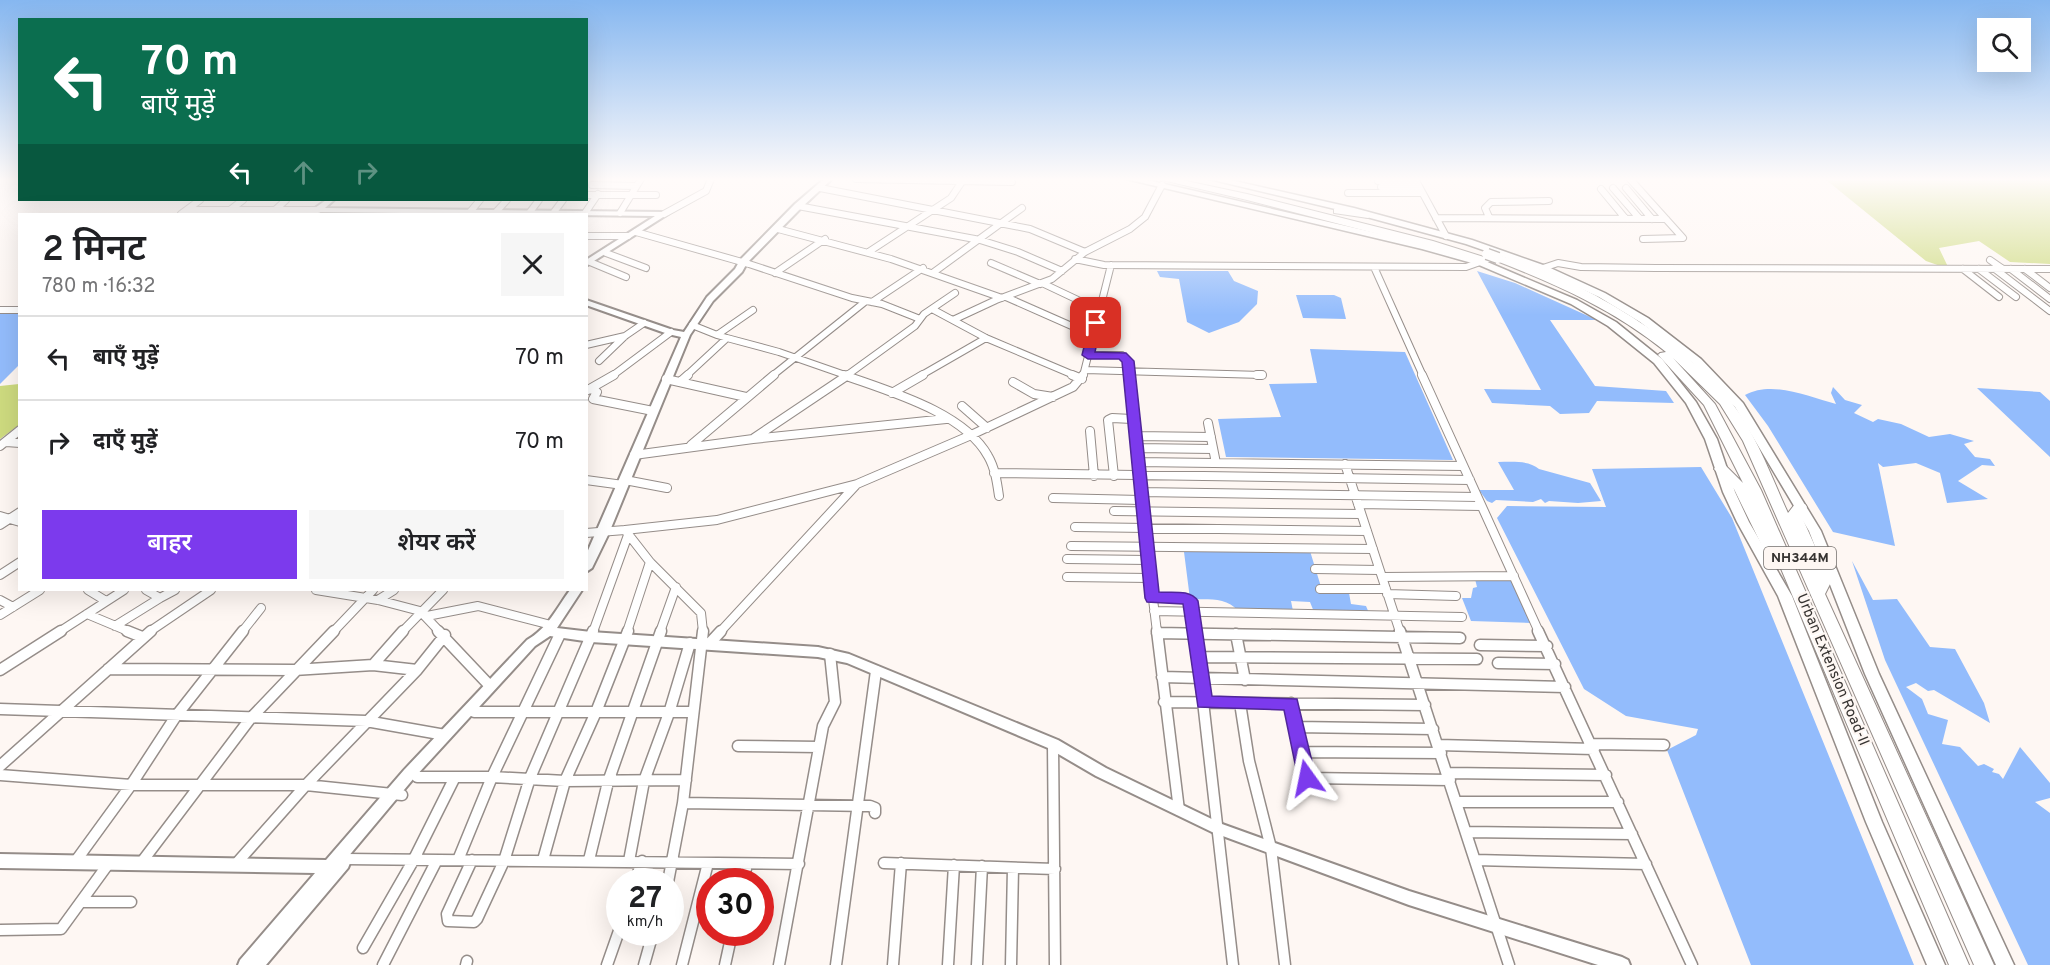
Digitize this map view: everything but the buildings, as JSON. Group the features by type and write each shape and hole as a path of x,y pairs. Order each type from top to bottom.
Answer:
{"highway":[{"path":"1331,224 1363,233"},
{"name":"Urban Extension Road-II","path":"1356,224 1491,258 1555,279 1637,322 1684,360 1727,405 1749,441 1983,965"},
{"name":"Urban Extension Road-II","path":"1491,258 1586,301 1626,324 1672,361 1709,404 1754,490 1789,567 1959,965"},
{"path":"1721,468 1740,487 1771,550 1789,567"},
{"path":"1800,507 1794,515 1824,582 1817,596"}],"main road":[{"path":"588,263 648,224"},
{"path":"588,564 686,335 710,299 785,224"},
{"path":"1328,224 1543,268 1602,294 1644,320 1697,361 1739,405 1815,531 1872,674 2005,965"},
{"path":"1402,224 1446,236 1612,324 1658,361 1691,402 1711,439 1743,522 1785,596 1874,822 1936,965"},
{"path":"588,303 671,332 686,335"},
{"path":"246,965 330,867 417,777 548,633 575,591"},
{"path":"256,965 346,859 445,735 531,643 548,633 830,654 849,659 1053,744 1101,772 1179,812 1217,828 1409,898 1622,965"},
{"path":"0,861 330,867"}],"street":[{"path":"890,224 980,240 1018,252 1062,271"},
{"path":"870,251 911,224"},
{"path":"1001,224 1040,232 1085,252"},
{"path":"934,272 1001,224"},
{"path":"954,320 1041,283 1062,271 1085,252 1122,234 1136,224"},
{"path":"1439,224 1446,236"},
{"path":"1643,239 1683,239 1670,224"},
{"path":"780,229 870,251 923,268 1004,298 1092,335"},
{"path":"588,236 632,234 775,273 920,319"},
{"path":"775,273 825,239"},
{"path":"606,253 646,268"},
{"path":"1075,260 1111,265 1466,267 1491,258"},
{"path":"1990,260 2003,269"},
{"path":"588,263 626,277"},
{"path":"615,273 632,263"},
{"path":"991,263 1099,310"},
{"path":"1543,268 1558,263 1581,267 2050,269"},
{"path":"588,533 626,532 717,520 857,484 1054,397 1082,379 1111,265"},
{"path":"1374,267 1479,502 1692,965"},
{"path":"690,446 838,321 923,268"},
{"path":"1963,269 1999,297"},
{"path":"1979,269 2016,297"},
{"path":"1995,269 2050,311"},
{"path":"2011,269 2050,299"},
{"path":"2025,269 2050,288"},
{"path":"753,439 816,398 915,326 932,309 955,293"},
{"path":"932,309 986,338 1082,379"},
{"path":"0,310 18,310"},
{"path":"717,335 753,310"},
{"path":"599,361 625,336 644,322"},
{"path":"692,325 717,335 795,356 892,393 947,419 987,453 999,496"},
{"path":"589,390 606,381 671,332"},
{"path":"588,345 625,336"},
{"path":"680,382 727,338"},
{"path":"892,393 986,338"},
{"path":"1088,355 1122,355 1127,359 1152,598 1179,812"},
{"path":"1085,370 1262,375"},
{"path":"666,379 746,397"},
{"path":"1013,382 1034,394 1054,397"},
{"path":"589,390 597,392 593,399 653,411"},
{"path":"962,406 987,428"},
{"path":"1114,476 1108,420 1112,418 1132,419"},
{"path":"634,455 690,446 947,419"},
{"path":"1208,423 1216,463"},
{"path":"1090,431 1094,476"},
{"path":"3,444 18,432"},
{"path":"1135,436 1211,437"},
{"path":"3,444 18,443"},
{"path":"1136,448 1214,449"},
{"path":"1137,462 1463,466"},
{"path":"1345,464 1509,965"},
{"path":"994,473 1139,477 1470,480"},
{"path":"588,480 666,488"},
{"path":"629,861 644,781 669,713 700,644 857,484"},
{"path":"1053,498 1141,496 1479,502"},
{"path":"1114,511 1361,514"},
{"path":"0,525 18,513"},
{"path":"0,516 18,521"},
{"path":"1075,527 1367,531"},
{"path":"626,532 651,562 701,613 704,622 684,803 672,868"},
{"path":"471,860 447,914 448,921 464,923 476,921 504,861 530,778 591,637 626,532"},
{"path":"1071,546 1373,549"},
{"path":"1067,559 1148,560"},
{"path":"543,860 565,781 625,639 651,562"},
{"path":"0,575 18,563"},
{"path":"1315,569 1514,576"},
{"path":"1067,577 1150,578"},
{"path":"589,860 608,782 676,587"},
{"path":"1320,589 1456,596"},
{"path":"0,615 38,591"},
{"path":"90,591 106,601"},
{"path":"0,670 122,591"},
{"path":"148,591 160,598"},
{"path":"115,626 173,591"},
{"path":"0,766 142,637 211,591"},
{"path":"322,591 378,600 424,614 485,607 548,633 523,712 492,777 458,860"},
{"path":"141,863 250,718 372,591"},
{"path":"378,600 392,591"},
{"path":"373,665 424,614 440,591"},
{"path":"1152,598 1189,599 1192,612 1233,965"},
{"path":"0,600 13,607"},
{"path":"74,863 131,786 176,716 261,609"},
{"path":"1154,611 1462,616"},
{"path":"87,614 142,637"},
{"path":"424,614 490,686"},
{"path":"1157,633 1460,638"},
{"path":"1236,634 1245,680"},
{"path":"234,866 306,785 417,670 445,635"},
{"path":"1480,645 1546,646"},
{"path":"779,965 819,747 825,720 832,711 834,702 830,654"},
{"path":"1198,657 1477,659"},
{"path":"1498,663 1555,664"},
{"path":"108,669 294,670 373,665 417,670"},
{"path":"836,965 876,671"},
{"path":"1162,677 1565,687"},
{"path":"1164,702 1425,705"},
{"path":"1240,703 1249,761 1270,848 1285,965"},
{"path":"1291,704 1307,778 1606,775"},
{"path":"0,709 366,721 445,735"},
{"path":"474,712 561,710 633,713 693,712"},
{"path":"1295,727 1433,729"},
{"path":"1053,744 1055,965"},
{"path":"1301,752 1664,745"},
{"path":"738,746 819,747"},
{"path":"0,775 131,786 306,785 398,795"},
{"path":"417,777 492,777 608,782 686,780"},
{"path":"363,948 413,860 455,777"},
{"path":"1457,802 1618,802"},
{"path":"684,803 870,806 875,808 875,813"},
{"path":"1467,832 1632,834"},
{"path":"346,859 799,864"},
{"path":"383,965 437,860"},
{"path":"1475,860 1646,864"},
{"path":"640,868 642,861"},
{"path":"0,930 61,929 109,863"},
{"path":"682,965 708,863"},
{"path":"884,863 1054,869"},
{"path":"746,868 747,864"},
{"path":"893,965 901,864"},
{"path":"948,965 954,866"},
{"path":"977,965 982,867"},
{"path":"1011,965 1013,868"},
{"path":"81,902 130,902"},
{"path":"607,965 614,946"},
{"path":"644,965 649,946"},
{"path":"725,965 729,946"}],"green space":[{"path":"1880,224 2050,224 2050,264 2010,262 1979,241 1939,248 1949,269 1926,261"},
{"path":"18,384 18,426 0,439 0,386"}],"water":[{"path":"1157,271 1228,271 1234,281 1258,291 1257,304 1239,322 1209,333 1187,322 1179,279 1160,277"},
{"path":"1477,271 1515,283 1597,320 1550,320 1595,386 1666,391 1674,403 1597,401 1589,413 1560,414 1550,406 1492,403 1484,389 1541,390"},
{"path":"1296,295 1334,295 1341,298 1346,319 1303,318"},
{"path":"0,312 18,312 18,366 0,384"},
{"path":"1310,349 1405,352 1453,460 1226,457 1218,419 1281,417 1269,384 1317,383"},
{"path":"1833,387 1845,400 1862,405 1854,413 1873,422 1878,419 1901,424 1929,437 1950,434 1974,441 1964,444 1975,457 1990,459 1995,466 1982,465 1958,481 1988,499 1947,503 1940,473 1916,463 1883,467 1878,463 1895,546 1833,532 1768,426 1745,395 1767,389 1779,389 1836,404 1831,393"},
{"path":"1977,388 2040,392 2050,401 2050,457"},
{"path":"1498,462 1525,463 1590,483 1601,501 1578,503 1549,501 1545,503 1541,499 1533,502 1496,500 1492,503 1487,501 1479,490 1514,490"},
{"path":"1701,467 1732,518 1914,965 1751,965 1667,750 1696,735 1698,729 1626,716 1584,689 1497,518 1507,506 1606,507 1592,469"},
{"path":"1188,549 1310,551 1322,590 1349,593 1351,604 1366,606 1369,613 1314,612 1310,602 1291,601 1293,611 1238,611 1222,601 1190,599 1184,552"},
{"path":"1852,561 1873,600 1897,599 1930,647 1955,649 1984,703 1990,723 1934,690 1928,691 1916,683 1906,687 1922,699 1928,714 1948,720 1942,744 1960,747 1978,766 1984,764 1994,769 1992,772 1999,774 2003,779 2020,747 2050,783 2050,798 2035,802 2050,813 2050,965 2028,965 1885,660"},
{"path":"1475,579 1514,581 1533,623 1471,621 1462,598 1471,598 1473,588 1477,587"}],"route":[{"path":"1096,323 1088,355 1122,355 1128,361 1132,419 1152,598 1184,598 1191,601 1204,702 1291,704 1307,778"}]}
